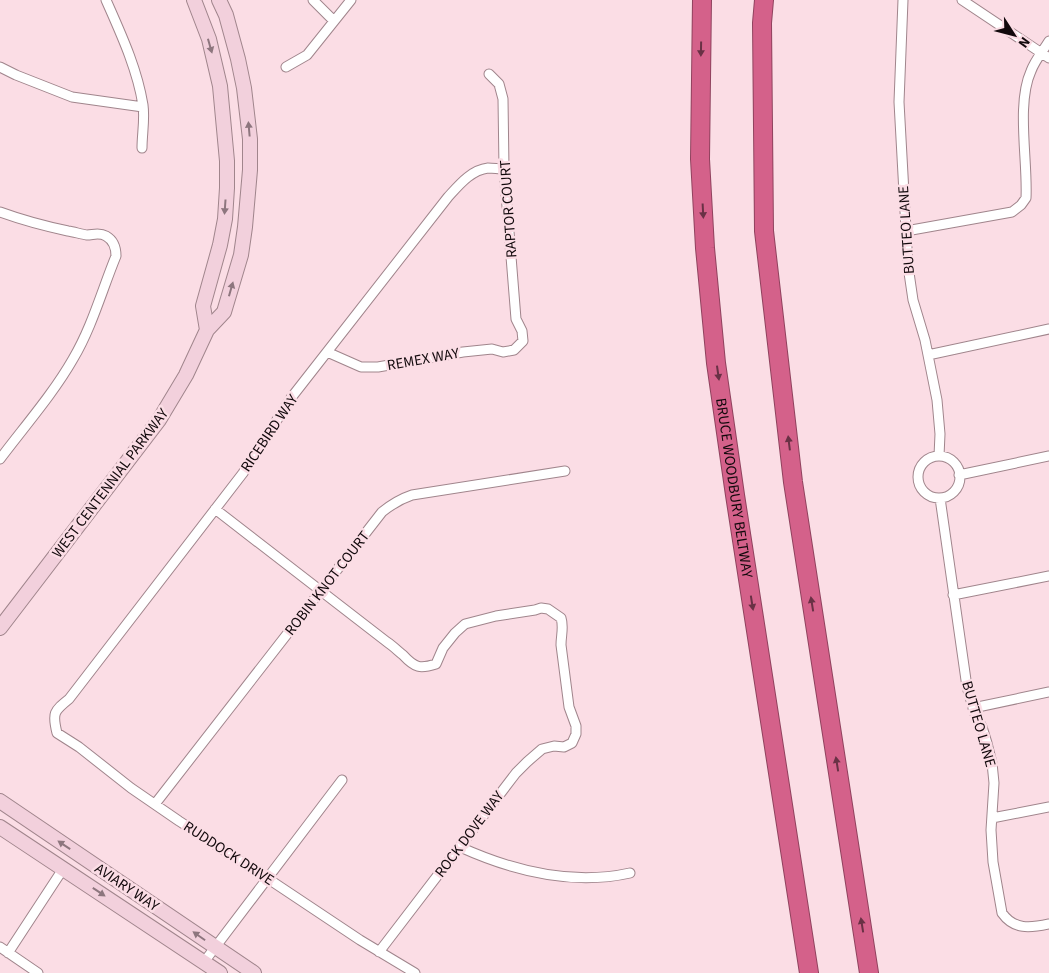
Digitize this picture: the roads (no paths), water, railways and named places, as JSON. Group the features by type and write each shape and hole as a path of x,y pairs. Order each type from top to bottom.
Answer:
{"highway":[{"name":"BRUCE WOODBURY BELTWAY","path":"702,0 700,159 705,248 716,363 809,973"},
{"path":"764,0 762,23 764,230 793,482 870,973"}],"main road":[{"path":"194,0 208,39 220,86 227,161 222,236 203,306 207,330"},
{"name":"WEST CENTENNIAL PARKWAY","path":"0,628 159,420 186,375 207,330 224,312 233,286 245,227 250,170 250,139 244,88 226,15 220,0"},
{"name":"AVIARY WAY","path":"0,801 254,973"},
{"name":"AVIARY WAY","path":"0,826 220,973"},
{"path":"63,868 67,863 79,865 112,885 138,894"}],"street":[{"path":"106,0 127,47 143,107 142,148"},
{"path":"313,0 334,21"},
{"path":"286,68 307,55 351,0"},
{"name":"BUTTEO LANE","path":"903,0 899,102 908,266 910,286 933,377 939,416 939,456"},
{"path":"962,0 1045,56"},
{"path":"906,231 1012,212 1026,198 1024,123 1026,85 1030,72 1045,56 1049,41"},
{"path":"0,67 72,97 143,107"},
{"name":"RAPTOR COURT","path":"488,74 498,84 503,99 504,169 516,320 522,331 523,341 519,346"},
{"name":"RICEBIRD WAY","path":"54,723 54,715 69,699 242,472 291,398 448,197 463,180 478,170 488,168 504,169"},
{"path":"0,212 54,228 87,234 96,233 112,241 116,248 116,256 81,344 62,377 0,459"},
{"path":"928,355 1049,330"},
{"name":"REMEX WAY","path":"327,352 361,367 378,367 463,352 492,349 504,352 514,350 519,346"},
{"path":"939,456 946,457 953,462 959,475 959,483 955,490 947,496 940,498 931,497 924,493 918,479 919,469 924,462 939,456"},
{"path":"959,475 1049,456"},
{"name":"ROBIN KNOT COURT","path":"155,804 382,512 401,498 412,495 564,471"},
{"name":"BUTTEO LANE","path":"940,498 967,687 975,714 982,727 992,763 994,782 991,830 993,862 1002,913 1013,924 1035,927 1049,924"},
{"path":"215,508 321,591"},
{"path":"953,595 1049,576"},
{"name":"ROCK DOVE WAY","path":"321,591 415,666 426,667 436,664 443,648 454,633 465,624 541,608 552,611 561,618 563,625 561,645 569,707 576,726 576,734 572,743 564,747 554,746 542,750 516,773 380,952"},
{"path":"973,708 1049,692"},
{"name":"RUDDOCK DRIVE","path":"54,723 57,733 79,746 131,788 360,940 415,973"},
{"path":"204,962 342,780"},
{"path":"992,818 1049,807"},
{"path":"460,847 506,866 567,878 612,877 630,872"},
{"path":"38,973 4,950 63,868"}]}
